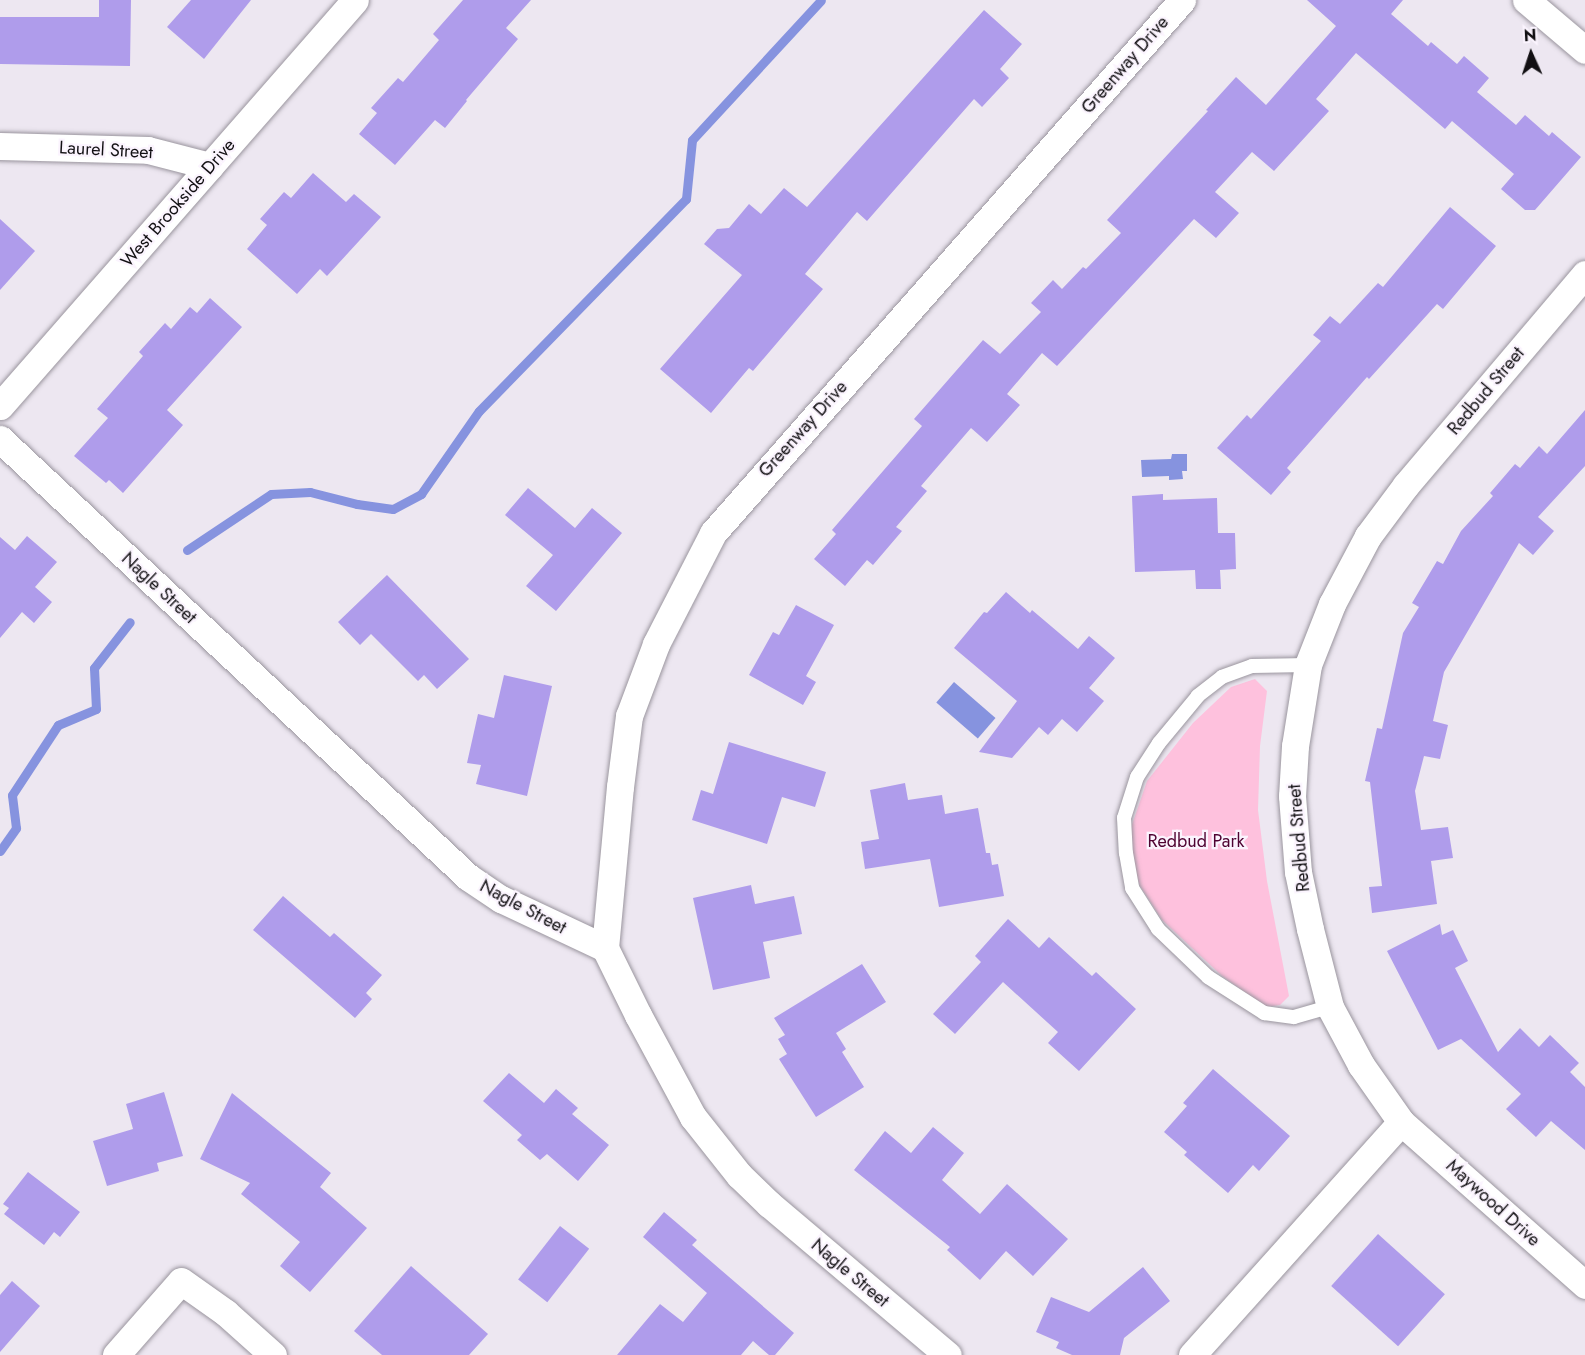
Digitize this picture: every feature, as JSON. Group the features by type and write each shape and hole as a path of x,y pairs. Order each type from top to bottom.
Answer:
{"street":[{"name":"West Brookside Drive","path":"0,406 355,0"},
{"name":"Greenway Drive","path":"605,948 629,716 656,644 713,532 759,477 1182,0"},
{"path":"1526,0 1585,50"},
{"name":"Laurel Street","path":"0,146 148,150 210,166"},
{"name":"Redbud Street","path":"1401,1122 1361,1065 1330,1007 1298,872 1292,796 1295,746 1308,665 1332,604 1368,537 1406,485 1585,274"},
{"name":"Nagle Street","path":"0,439 468,877 501,899 605,948 693,1117 739,1175 769,1204 948,1355"},
{"path":"1192,1355 1401,1122"},
{"name":"Maywood Drive","path":"1401,1122 1585,1285"},
{"path":"116,1355 182,1281 226,1313 273,1355"}],"lane":[{"path":"1308,665 1252,666 1222,677 1197,696 1159,743 1137,777 1124,818 1132,888 1158,929 1208,977 1264,1013 1294,1017 1330,1007"}],"green space":[{"name":"Redbud Park","path":"1255,679 1267,691 1260,746 1258,810 1267,881 1289,996 1280,1005 1266,1007 1222,976 1162,920 1140,886 1126,842 1147,781 1193,723 1231,687"}],"water":[{"path":"1172,454 1187,454 1187,471 1182,471 1183,479 1169,480 1169,476 1142,477 1141,460 1171,459"},
{"path":"954,682 996,718 978,738 936,702"}],"building":[{"path":"99,0 131,0 130,66 0,64 0,17 99,17"},
{"path":"191,0 251,0 204,59 167,27"},
{"path":"463,0 531,0 506,28 518,39 445,128 435,120 395,165 359,134 377,113 371,108 398,78 403,82 439,40 433,34"},
{"path":"1307,0 1403,0 1391,14 1428,46 1431,42 1457,64 1464,56 1489,78 1477,92 1516,125 1525,115 1549,136 1552,132 1581,157 1535,210 1525,210 1501,189 1514,174 1452,121 1445,129 1356,53 1316,99 1329,111 1274,171 1252,152 1215,192 1239,213 1216,238 1194,219 1057,366 1042,353 1007,394 1020,405 987,442 971,428 921,486 927,491 896,527 902,531 873,565 867,560 845,586 814,559 836,534 832,530 922,426 914,419 983,340 1000,354 1041,312 1031,303 1053,280 1062,289 1083,267 1086,269 1121,233 1107,220 1208,111 1206,110 1236,77 1266,105 1336,26"},
{"path":"984,10 1022,44 1000,69 1009,78 982,107 974,99 867,221 857,212 805,274 823,289 753,371 749,368 711,413 660,369 742,275 704,244 717,229 729,228 749,204 761,214 784,188 807,207"},
{"path":"313,173 346,202 354,194 381,217 327,276 320,269 297,294 247,249 267,225 260,219 284,192 291,198"},
{"path":"1450,207 1496,246 1443,309 1437,304 1369,379 1367,377 1287,468 1291,472 1271,495 1217,448 1247,415 1251,419 1321,341 1313,335 1330,316 1340,324 1378,283 1383,287"},
{"path":"0,219 35,251 0,290"},
{"path":"210,298 242,327 167,410 183,425 123,493 109,480 106,483 74,456 108,418 97,409 143,356 139,352 165,323 171,329 190,307 197,313"},
{"path":"1585,410 1585,466 1538,517 1554,531 1533,555 1519,543 1444,672 1433,721 1448,725 1440,759 1424,756 1415,791 1421,830 1448,827 1453,858 1431,861 1437,904 1372,913 1369,887 1382,886 1370,782 1365,781 1377,728 1382,729 1403,633 1419,607 1412,603 1437,561 1443,564 1461,531 1493,496 1490,493 1515,464 1520,468 1539,446 1547,454"},
{"path":"528,488 575,528 592,508 622,533 556,611 526,586 553,555 505,515"},
{"path":"1163,494 1163,500 1217,498 1218,533 1235,533 1236,569 1220,570 1221,589 1196,589 1195,570 1135,572 1132,496"},
{"path":"27,536 57,562 35,587 52,602 34,623 22,612 0,638 0,537 15,550"},
{"path":"387,575 469,659 437,689 424,675 418,681 371,634 360,645 338,622"},
{"path":"1006,592 1030,613 1032,610 1078,649 1089,636 1115,658 1089,688 1104,701 1077,732 1062,719 1048,735 1039,727 1012,758 979,752 1017,701 954,648 984,612 987,613"},
{"path":"796,605 834,625 806,676 816,682 803,705 749,675 773,632 779,635"},
{"path":"504,675 552,686 527,796 476,784 481,765 467,763 478,714 494,718"},
{"path":"729,742 826,772 815,807 782,797 767,844 692,820 701,790 713,794"},
{"path":"905,783 908,800 942,795 945,814 978,808 986,853 990,853 992,865 998,864 1004,896 939,907 930,859 865,869 861,842 879,839 870,790"},
{"path":"751,885 755,904 794,896 802,934 763,942 770,978 713,990 693,898"},
{"path":"283,896 330,937 334,933 382,975 366,993 372,999 355,1018 253,930"},
{"path":"1008,919 1039,948 1049,937 1092,976 1096,972 1136,1009 1079,1071 1048,1043 1058,1032 1003,982 955,1034 933,1014 981,962 975,956"},
{"path":"1440,924 1442,935 1453,930 1468,961 1455,968 1498,1052 1520,1028 1539,1047 1550,1035 1579,1063 1570,1072 1585,1087 1585,1150 1551,1121 1536,1137 1506,1109 1521,1094 1461,1039 1438,1050 1387,951"},
{"path":"862,964 886,1002 836,1033 846,1049 842,1052 864,1087 816,1117 779,1059 787,1054 778,1039 785,1035 774,1018"},
{"path":"1213,1069 1290,1136 1259,1171 1253,1165 1228,1193 1184,1155 1187,1152 1164,1132 1187,1106 1183,1103"},
{"path":"509,1073 544,1103 556,1089 578,1108 572,1114 609,1145 578,1181 547,1154 540,1160 517,1140 522,1135 483,1101"},
{"path":"164,1092 183,1156 157,1163 159,1171 107,1186 93,1141 133,1129 126,1104"},
{"path":"232,1093 331,1173 320,1187 367,1228 310,1292 280,1266 300,1242 241,1194 250,1183 200,1159"},
{"path":"933,1127 964,1153 942,1180 980,1214 1007,1184 1068,1239 1033,1276 1006,1251 980,1280 947,1250 950,1247 854,1170 885,1131 911,1153"},
{"path":"28,1172 80,1212 60,1237 54,1232 44,1245 4,1214 9,1208 3,1204"},
{"path":"664,1212 697,1240 692,1245 794,1333 775,1355 769,1355 753,1341 741,1355 617,1355 660,1304 683,1322 707,1293 643,1237"},
{"path":"560,1226 589,1249 547,1302 518,1280"},
{"path":"1378,1234 1445,1294 1398,1346 1331,1286"},
{"path":"411,1266 488,1334 469,1355 382,1355 354,1331"},
{"path":"1143,1267 1170,1301 1124,1338 1120,1355 1072,1355 1056,1348 1059,1342 1036,1332 1051,1297 1089,1312"},
{"path":"12,1281 40,1306 0,1352 0,1295"}],"waterway":[{"path":"187,550 271,494 310,492 357,504 393,509 421,494 479,411 686,199 692,140 821,0"},
{"path":"0,851 16,828 12,795 58,725 96,709 94,668 130,622"}]}
